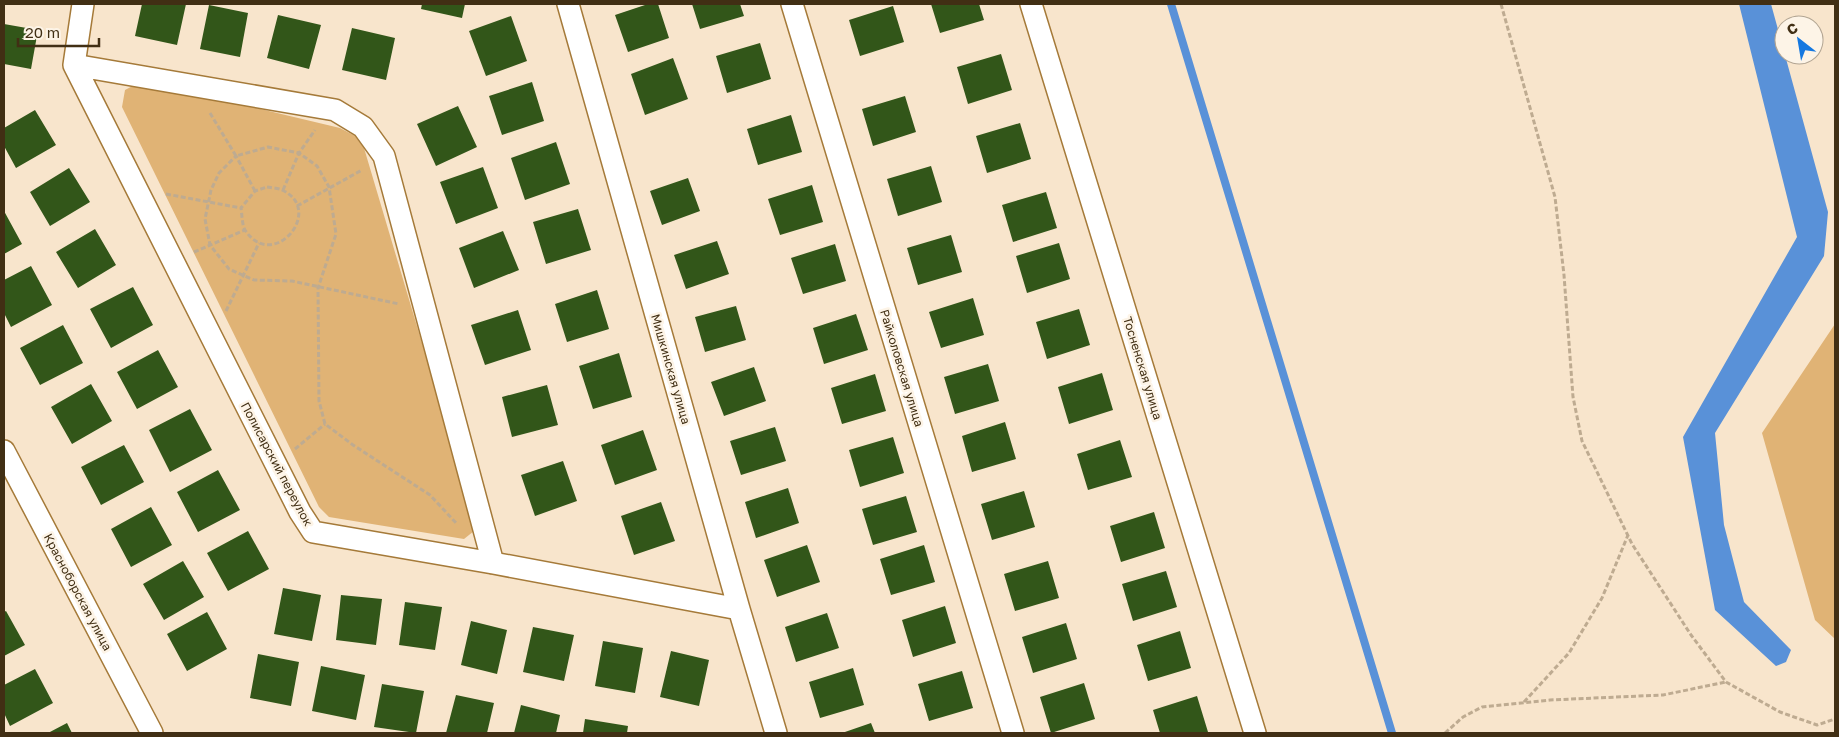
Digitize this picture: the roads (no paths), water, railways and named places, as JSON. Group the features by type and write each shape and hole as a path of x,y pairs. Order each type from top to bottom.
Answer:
{"street":[{"path":"84,4 74,65 335,110 363,127 384,156 493,563"},
{"name":"Мишкинская улица","path":"568,4 739,609 776,733"},
{"name":"Райколовская улица","path":"792,4 1013,733"},
{"name":"Тосненская улица","path":"1031,4 1255,733"},
{"name":"Полисарский переулок","path":"74,65 300,512 314,532 739,609"},
{"name":"Красноборская улица","path":"4,451 152,733"}],"water":[{"path":"1739,4 1771,4 1774,15 1774,65 1788,65 1828,212 1824,256 1715,433 1724,525 1744,602 1791,650 1786,662 1776,666 1715,610 1683,437 1797,237"}],"waterway":[{"path":"1171,4 1392,733"}]}
